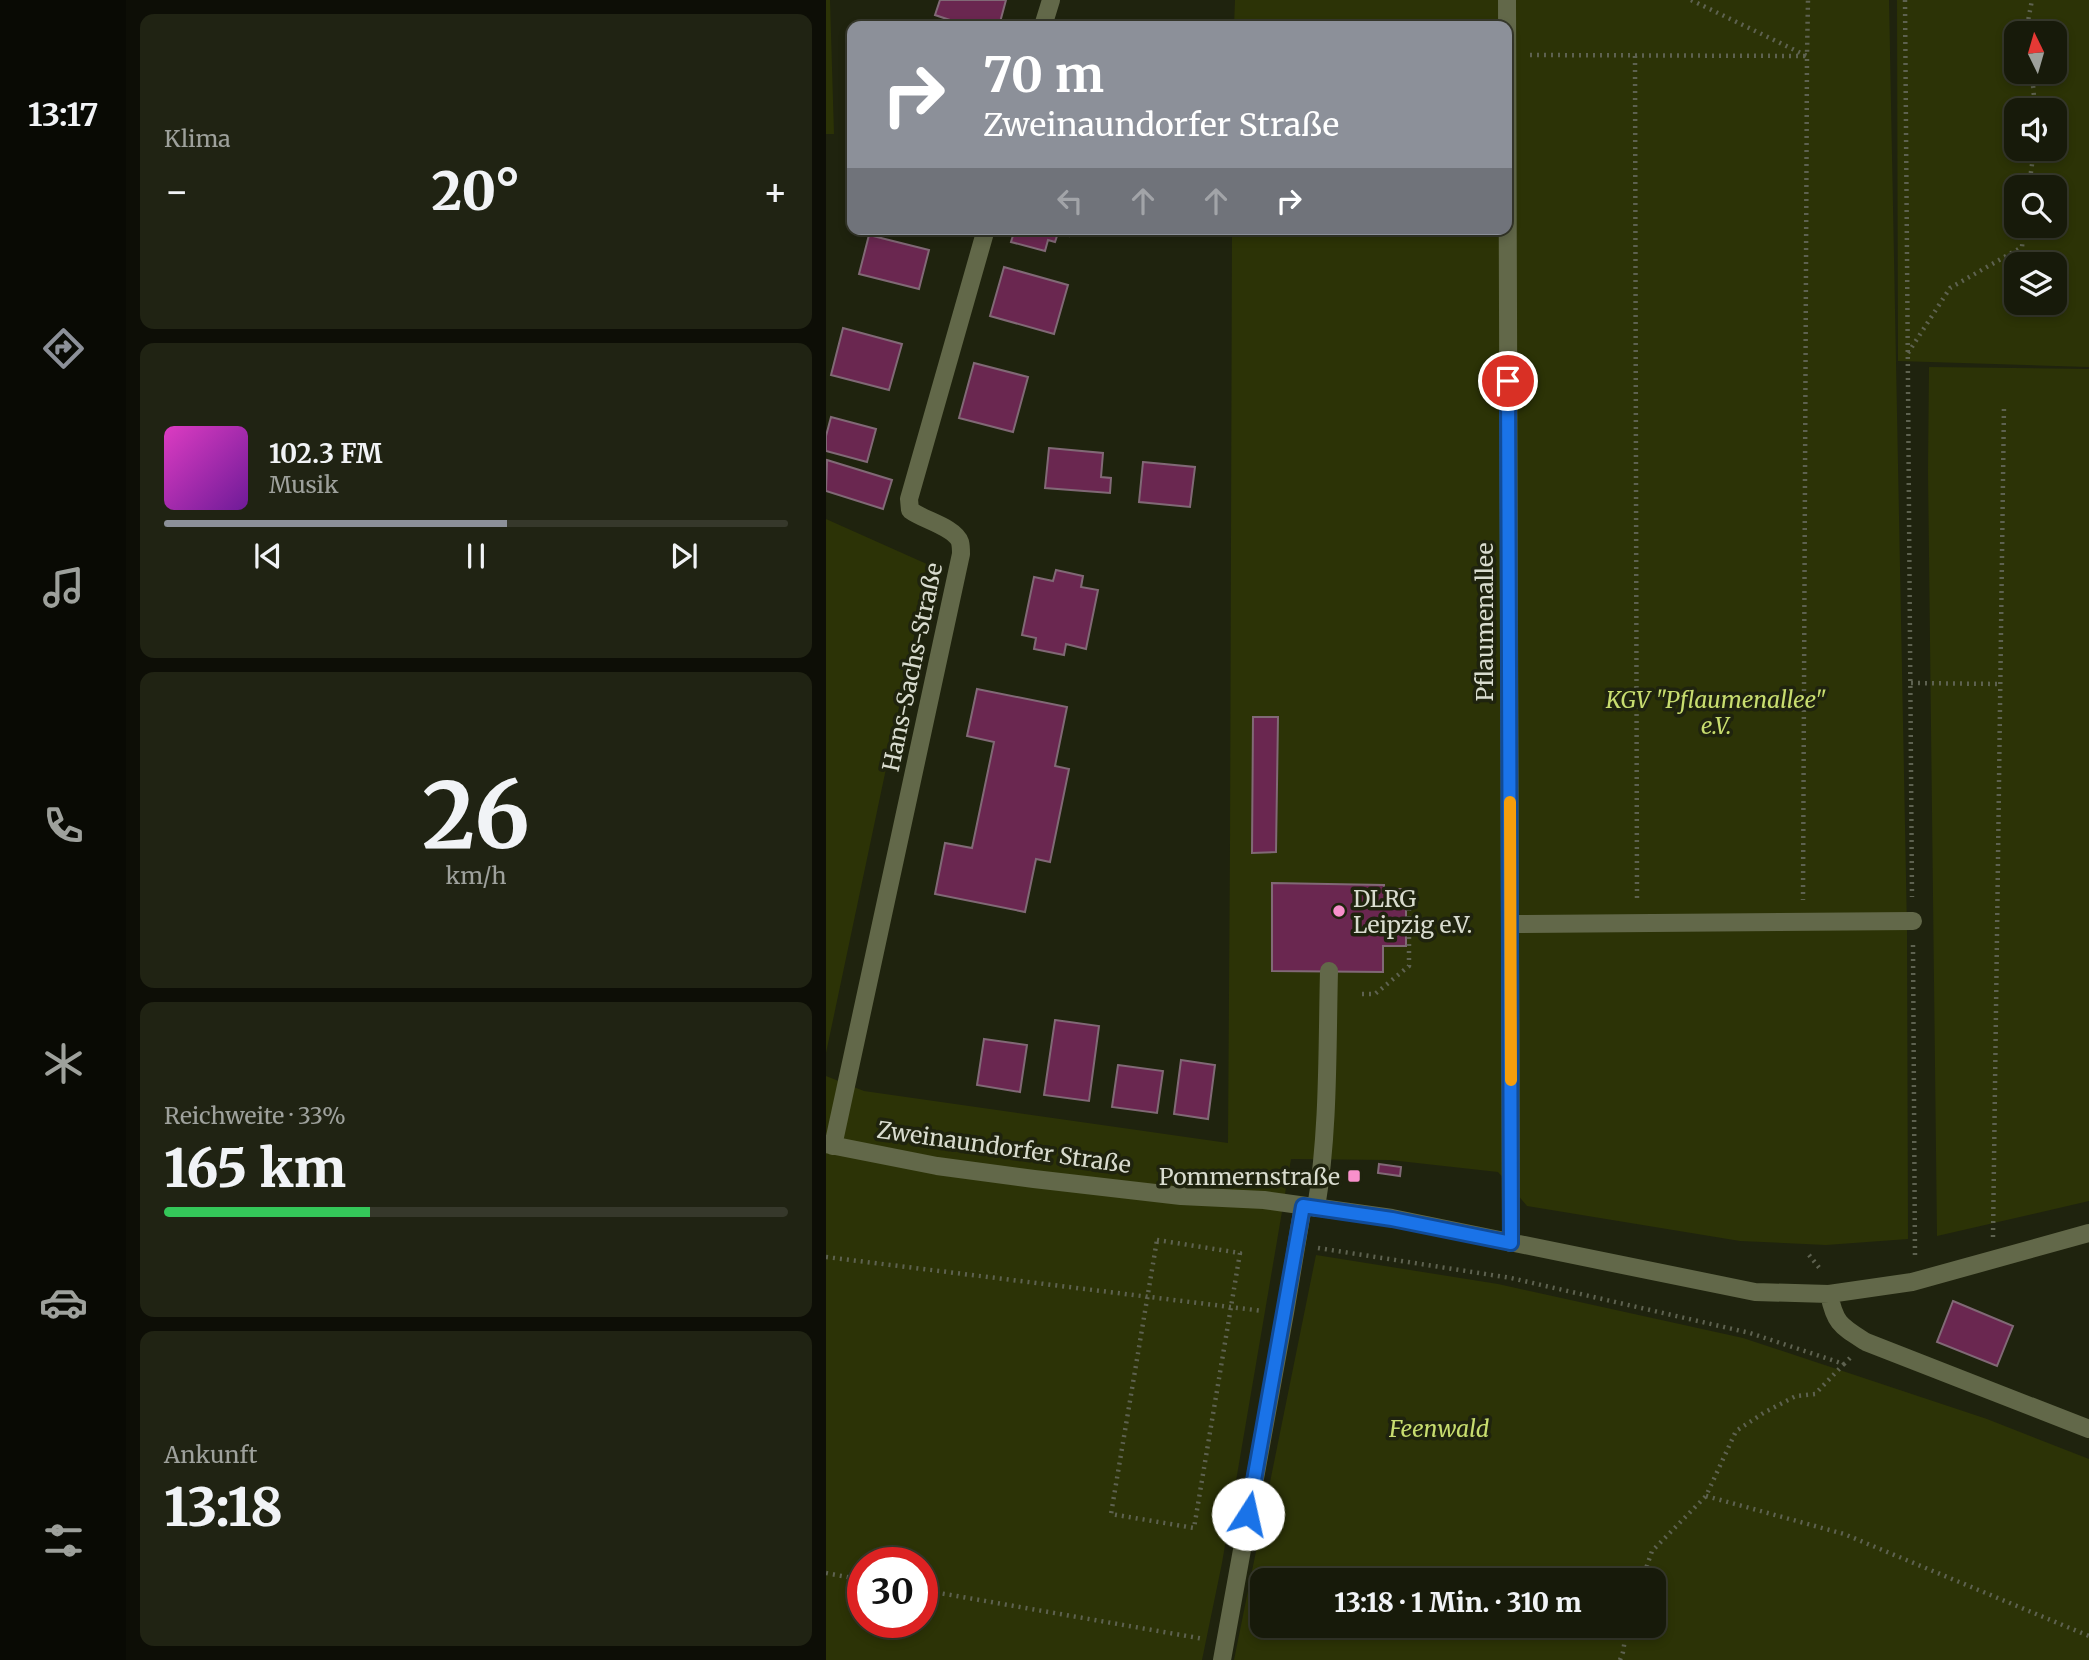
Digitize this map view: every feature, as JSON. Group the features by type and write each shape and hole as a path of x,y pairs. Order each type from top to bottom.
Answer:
{"street":[{"path":"1045,21 1051,0"},
{"name":"Pflaumenallee","path":"1507,0 1507,21"},
{"name":"Hans-Sachs-Straße","path":"830,1145 961,554 960,541 952,532 919,517 910,510 909,499 984,235"},
{"name":"Pflaumenallee","path":"1508,235 1511,1243"},
{"path":"1510,924 1913,921"},
{"path":"1223,1651 1297,1245 1321,1180 1329,971"},
{"name":"Zweinaundorfer Straße","path":"830,1145 937,1166 1034,1180 1181,1196 1264,1200 1392,1219 1755,1292 1829,1294 1912,1282 2089,1233"},
{"path":"1829,1294 1836,1320 1866,1342 2089,1429"}],"path":[{"path":"1691,0 1807,55"},
{"path":"1803,922 1808,0"},
{"path":"1905,0 1912,853"},
{"path":"2028,21 2032,0"},
{"path":"1512,56 1807,55"},
{"path":"1635,57 1637,923"},
{"path":"1908,354 1950,288 2022,247 2023,238"},
{"path":"1993,1238 2004,405"},
{"path":"1911,683 2000,684"},
{"path":"1362,994 1375,994 1409,966 1409,888"},
{"path":"1913,965 1915,1257"},
{"path":"1157,1240 1240,1253 1194,1528 1111,1514 1147,1297 1157,1240"},
{"path":"1297,1245 1511,1278 1750,1333 1844,1364"},
{"path":"826,1257 1285,1313"},
{"path":"1646,1568 1652,1551 1706,1496 1736,1431 1796,1396 1815,1394 1866,1342"},
{"path":"1706,1496 1844,1534 2089,1636"},
{"path":"826,1573 847,1577"},
{"path":"938,1593 1223,1651"},
{"path":"1619,1660 1625,1638"}],"green space":[{"path":"826,0 830,0 834,134 826,134"},
{"name":"KGV \"Pflaumenallee\" e.V.","path":"1235,0 1889,0 1907,929 1908,1239 1826,1245 1740,1241 1527,1206 1498,1172 1390,1160 1291,1159 1222,1563 1202,1660 826,1660 826,1076 864,1091 1228,1143 1232,235 1512,235 1512,21 1234,21"},
{"path":"1897,0 2089,0 2089,367 1898,361"},
{"path":"1929,367 2089,369 2089,1201 1937,1236 1928,471"},
{"path":"826,519 929,565 826,1053"},
{"name":"Feenwald","path":"1316,1255 1498,1284 1743,1338 1987,1419 2089,1459 2089,1660 1234,1660 1250,1581 1250,1638 1666,1638 1666,1568 1253,1568"}],"building":[{"path":"940,0 1006,0 1000,21 953,21 935,15"},
{"path":"869,235 929,250 919,289 859,274"},
{"path":"1013,235 1057,235 1055,242 1048,240 1045,251 1011,242"},
{"path":"1004,267 1068,285 1054,334 990,316"},
{"path":"843,328 902,344 889,390 831,375"},
{"path":"974,363 1028,377 1013,432 959,418"},
{"path":"831,417 876,429 867,462 826,451 826,436"},
{"path":"1049,448 1103,453 1101,477 1111,478 1110,493 1045,488"},
{"path":"827,460 892,480 883,509 826,491"},
{"path":"1143,462 1195,467 1190,507 1139,502"},
{"path":"1056,570 1083,576 1081,587 1098,590 1086,649 1066,644 1064,655 1034,649 1036,638 1022,635 1034,577 1053,581"},
{"path":"977,689 1067,707 1055,766 1069,769 1050,862 1036,859 1025,912 935,894 945,843 972,848 994,742 967,736"},
{"path":"1253,717 1278,717 1276,852 1252,853"},
{"name":"DLRG Leipzig e.V.","path":"1272,883 1384,885 1384,889 1406,889 1406,946 1383,946 1383,972 1272,971"},
{"path":"1055,1020 1099,1026 1089,1101 1044,1095"},
{"path":"984,1039 1027,1045 1020,1092 977,1085"},
{"path":"1181,1060 1215,1065 1208,1119 1174,1114"},
{"path":"1118,1065 1163,1071 1157,1113 1112,1107"},
{"path":"1379,1164 1401,1167 1400,1176 1378,1173"},
{"path":"1953,1301 2013,1326 1997,1366 1937,1342"}],"slow traffic":[{"path":"1510,802 1511,1080"}],"place":[{"name":"DLRG Leipzig e.V.","path":"1339,911"},
{"name":"Pommernstraße","path":"1354,1176"}],"route":[{"path":"1248,1514 1303,1206 1392,1219 1511,1243 1508,381"}]}
